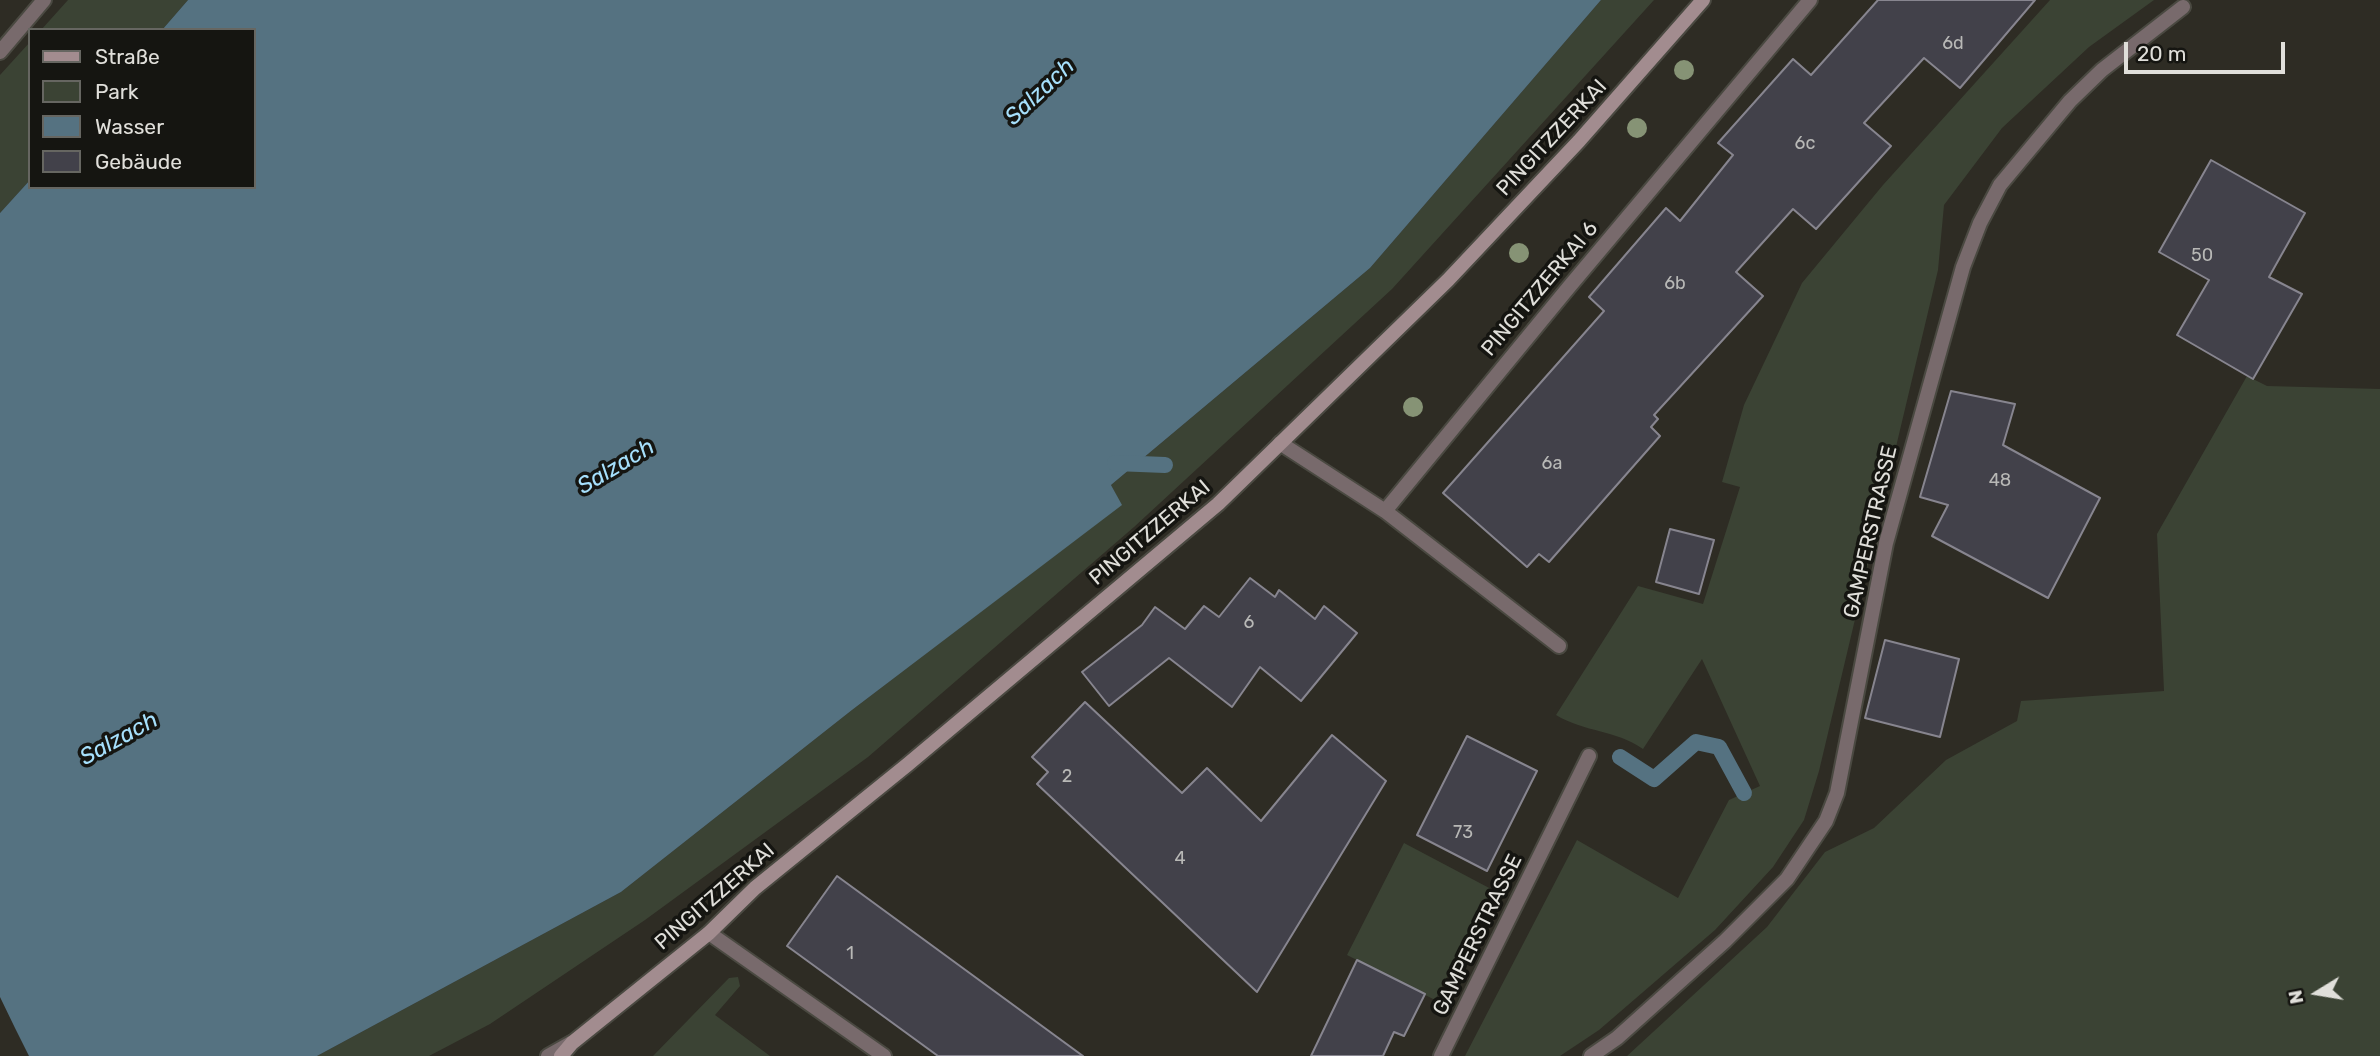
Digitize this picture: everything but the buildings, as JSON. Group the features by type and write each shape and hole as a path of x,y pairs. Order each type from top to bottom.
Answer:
{"street":[{"path":"0,51 44,0"},
{"name":"PINGITZZERKAI","path":"561,1056 572,1043 709,933 755,888 1218,504 1448,280 1579,141 1703,0"},
{"name":"PINGITZZERKAI 6","path":"1385,511 1810,0"},
{"name":"GAMPERSTRASSE","path":"1591,1056 1617,1038 1725,941 1787,879 1816,838 1838,793 1886,543 1963,267 1980,223 2000,185 2070,101 2102,70 2183,7"},
{"path":"1280,443 1385,511 1559,646"},
{"name":"GAMPERSTRASSE","path":"1441,1056 1589,757"},
{"path":"709,933 884,1056"},
{"path":"548,1056 572,1043"}],"green space":[{"path":"68,0 188,0 164,28 43,28"},
{"path":"1601,0 1654,0 1392,289 1134,527 868,757 645,920 490,1024 429,1056 317,1056 621,892 852,710 1121,505 1111,485 1370,268"},
{"path":"2050,0 2154,0 2089,47 2002,128 1944,205 1938,270 1819,771 1804,820 1773,867 1715,930 1599,1030 1560,1056 1465,1056 1577,840 1678,898 1729,800 1760,786 1702,659 1643,749 1621,738 1556,715 1638,586 1703,604 1740,487 1722,482 1744,405 1802,283 1883,185"},
{"path":"28,44 28,182 0,213 0,75"},
{"path":"2247,376 2267,386 2380,389 2380,1056 1627,1056 1767,927 1825,852 1874,828 1946,760 2017,721 2021,701 2164,691 2157,534"},
{"path":"1404,843 1493,890 1435,1000 1347,955"},
{"path":"738,977 740,986 715,1015 770,1056 653,1056 729,978"}],"water":[{"name":"Salzach","path":"188,0 1601,0 1370,268 1111,485 1122,505 852,710 621,892 317,1056 0,1056 0,213 28,182 28,189 256,189 256,28 164,28"}],"pier":[{"path":"0,997 15,1028 29,1056 0,1056"}],"waterway":[{"path":"1115,463 1165,465"},
{"path":"1620,757 1654,779 1696,742 1719,747 1744,793"}]}
